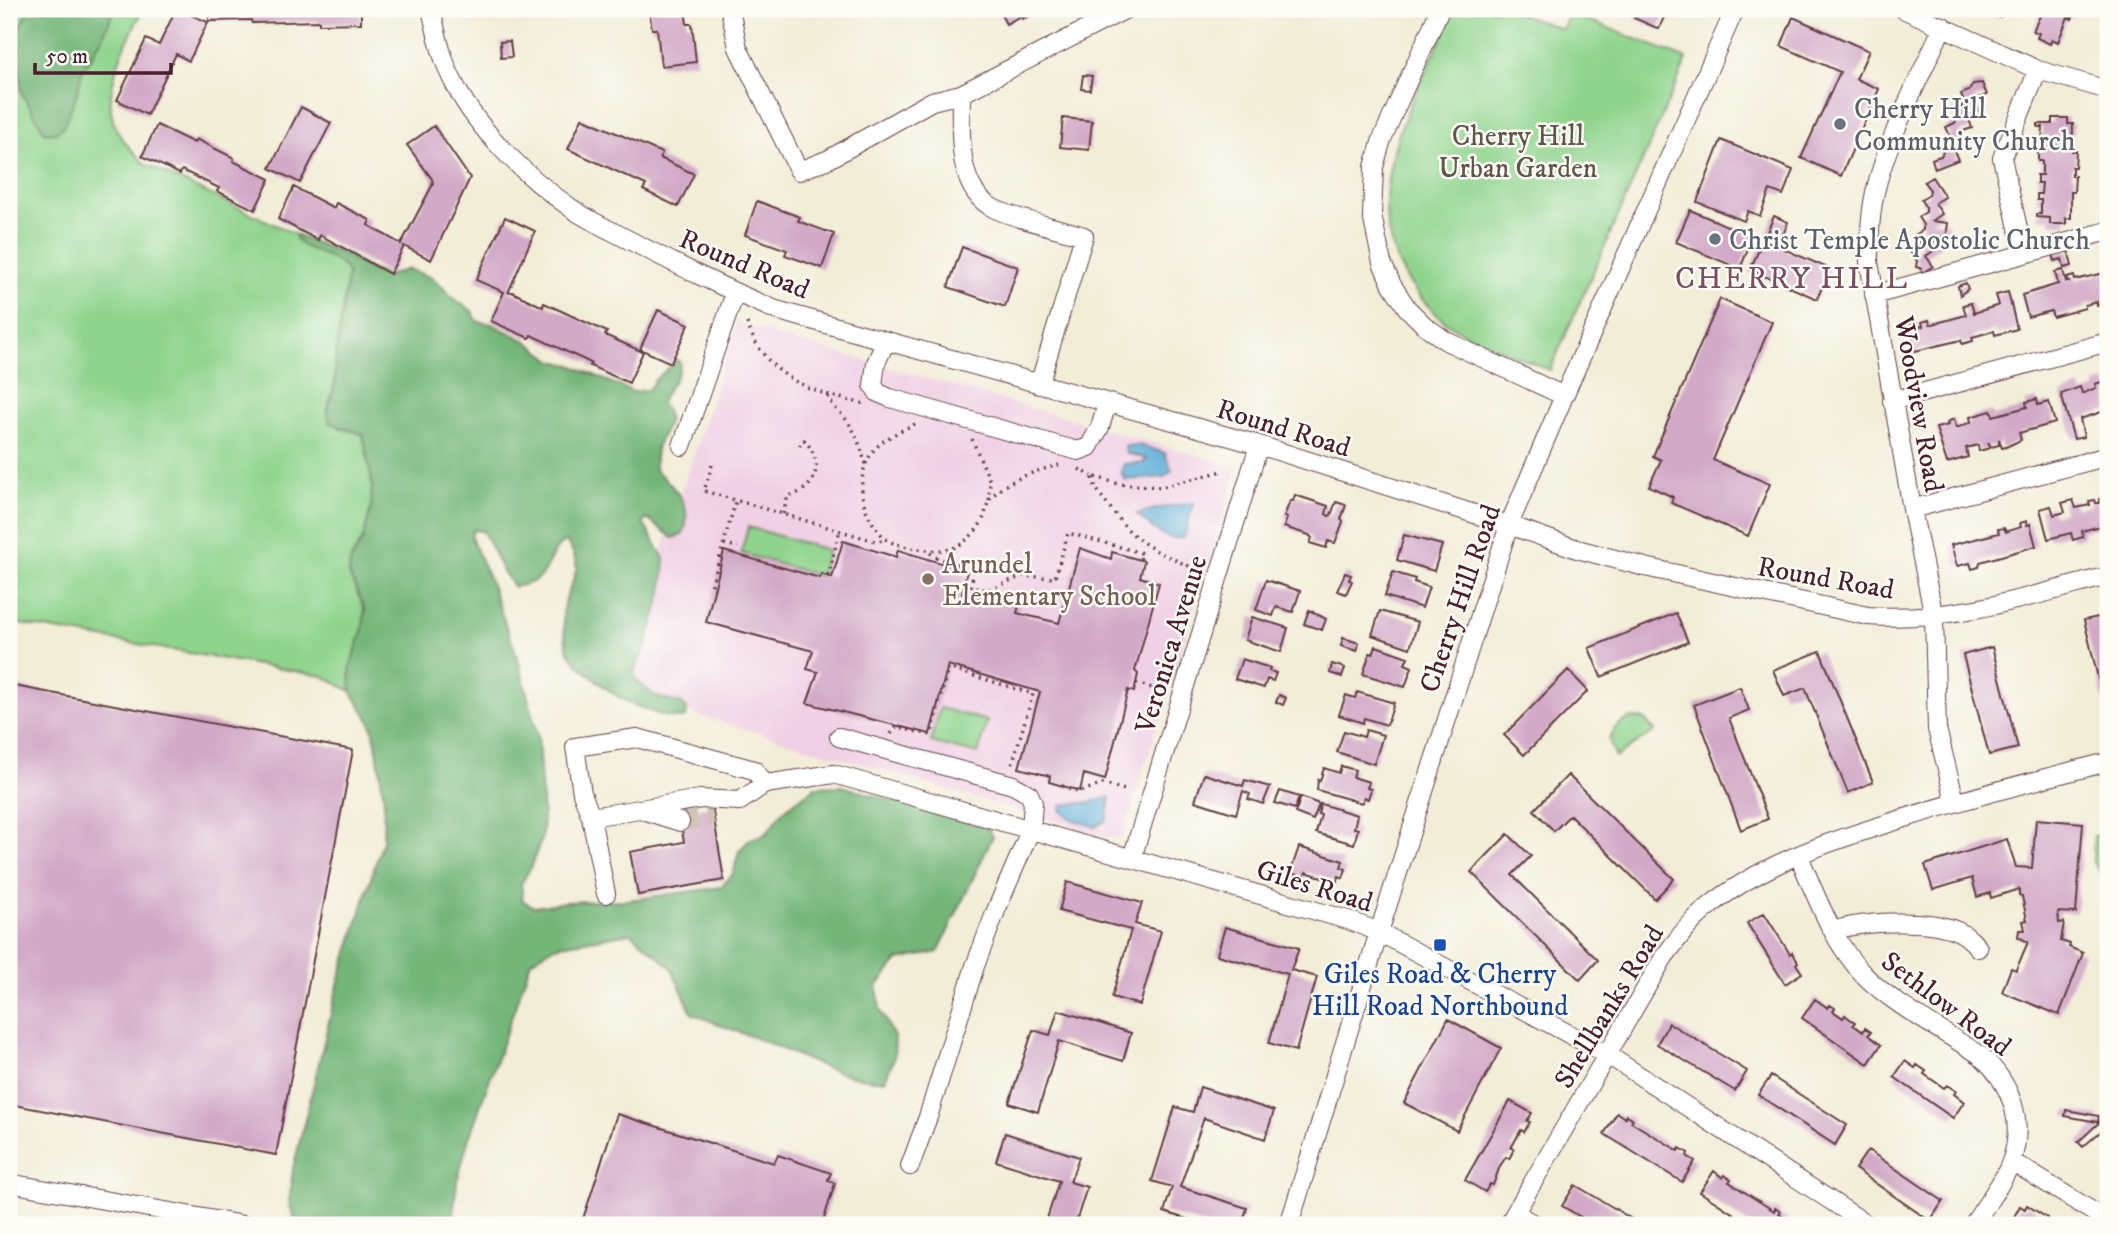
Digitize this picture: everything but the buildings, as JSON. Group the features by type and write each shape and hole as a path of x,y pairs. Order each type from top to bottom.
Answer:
{"street":[{"name":"Round Road","path":"431,9 444,59 455,85 471,111 514,161 573,210 735,293 776,310 1259,445 1577,549 1645,567 1868,616 1934,617 1965,612 2108,576"},
{"path":"730,12 738,48 799,171 829,159 932,101 961,94 1126,9"},
{"path":"1440,9 1382,139 1374,167 1372,215 1382,263 1407,308 1424,325 1446,341 1564,396"},
{"name":"Cherry Hill Road","path":"1289,1225 1509,525 1735,9"},
{"path":"1903,9 2038,71 2108,90"},
{"name":"Woodview Road","path":"1942,26 1886,157 1875,192 1869,229 1868,262 1934,617 1937,729 1955,801"},
{"path":"2024,254 2002,158 2038,71"},
{"path":"961,94 963,158 968,177 980,198 993,209 1084,236 1039,385"},
{"path":"1874,295 2108,231"},
{"path":"682,446 735,293"},
{"path":"886,341 876,363 873,385 878,393 890,398 1078,451 1089,447 1100,427 1107,404"},
{"path":"1892,401 2108,342"},
{"name":"Veronica Avenue","path":"1132,858 1259,445"},
{"path":"1912,509 2108,456"},
{"path":"839,737 1007,783 1026,791 1032,803 1031,829 975,966 910,1166"},
{"path":"591,817 700,799 716,808 740,801 765,784 754,770 637,738 575,747 582,793 591,817 606,894"},
{"name":"Shellbanks Road","path":"1511,1219 1664,957 1688,926 1731,890 1834,840 1955,801 2108,762"},
{"name":"Giles Road","path":"765,784 834,774 1348,920 1379,932 1608,1055 1868,1225"},
{"path":"641,810 681,822"},
{"name":"Sethlow Road","path":"1799,856 1833,931 1863,974 1883,991 1980,1055 2005,1082 2017,1122 2016,1143 2011,1161"},
{"path":"1833,931 1852,925 1933,923 1955,929 1979,947"},
{"path":"1973,1225 2011,1161 2087,1217 2108,1221"},
{"path":"9,1183 243,1225"},
{"path":"1511,1219 1535,1225"}],"path":[{"path":"747,323 768,359 789,378 819,394 868,405"},
{"path":"828,396 833,407 846,418 855,433 866,466"},
{"path":"886,540 869,520 861,496 866,466 872,453 889,437 920,421"},
{"path":"712,465 704,491 875,541 886,540 929,551 952,549 972,535 984,519 989,500 989,481 969,434"},
{"path":"783,514 788,496 808,488 814,476 817,462 814,450 804,440 797,449"},
{"path":"989,500 1006,485 1036,470 1066,463"},
{"path":"1075,467 1092,477 1119,484 1162,487 1223,471"},
{"path":"1092,477 1095,487 1127,531 1153,551 1189,566"},
{"path":"715,589 711,588 736,500"},
{"path":"828,576 840,530"},
{"path":"929,551 939,558 974,569 971,587 988,590 1022,576 1055,578 1068,533 1142,553 1140,559"},
{"path":"724,544 738,547"},
{"path":"905,552 906,545"},
{"path":"881,749 896,727 931,735 948,668 1033,694 1007,783"},
{"path":"1136,683 1167,692"},
{"path":"1062,786 1079,792 1103,784 1125,790"}],"shaded area":[{"name":"Arundel Elementary School","path":"737,322 1238,467 1124,832 1120,837 1114,839 617,691"}],"green space":[{"path":"9,9 29,9 16,36 22,94 46,133 64,126 82,71 103,37 114,9 144,9 123,50 113,82 111,113 124,142 145,164 299,236 296,237 299,242 336,261 348,273 336,353 335,383 327,412 340,428 363,434 372,486 368,526 351,559 349,569 364,613 362,633 350,667 351,691 323,676 9,622"},
{"path":"29,9 114,9 103,37 82,71 64,126 56,132 45,133 22,94 16,36"},
{"name":"Cherry Hill Urban Garden","path":"1456,9 1507,9 1562,29 1570,13 1687,59 1550,370 1479,341 1443,320 1410,284 1392,246 1386,207 1390,168 1401,127"},
{"path":"299,236 347,255 367,268 388,276 408,269 433,278 452,297 472,311 477,321 491,324 527,341 553,361 571,365 633,392 648,390 677,360 680,362 678,373 661,403 668,421 656,449 655,470 670,483 681,498 687,515 686,524 683,534 673,538 647,519 643,523 665,560 662,593 646,646 634,672 636,680 655,696 682,704 687,709 686,717 667,717 627,702 597,681 572,657 566,643 563,612 576,562 566,541 556,549 541,576 514,587 503,572 483,531 472,530 472,540 519,662 538,737 542,837 531,867 521,884 523,901 534,907 565,902 629,900 721,887 733,874 739,851 750,839 766,834 782,812 815,787 842,786 988,828 993,836 938,952 898,960 877,986 880,1009 895,1039 894,1058 885,1080 856,1077 823,1067 692,1013 671,967 631,933 555,946 531,961 468,1141 457,1181 452,1225 297,1225 289,1204 293,1169 339,981 383,840 384,800 376,742 371,723 351,691 350,667 362,633 365,610 349,574 350,563 363,539 371,508 372,482 363,434 330,423 327,412 335,383 336,353 348,273 336,261 299,242 295,237"},
{"path":"748,527 828,550 820,576 741,553"},
{"path":"940,708 987,721 978,754 931,742"},
{"path":"1631,718 1644,719 1655,731 1616,757 1609,740 1617,726"},
{"path":"2108,832 2108,882 2093,862 2094,836"}],"water":[{"path":"1139,445 1165,453 1172,471 1164,477 1125,480 1121,472 1124,464 1143,463 1147,459 1126,453 1125,446"},
{"path":"1194,503 1184,537 1165,536 1137,514 1160,508"},
{"path":"1110,797 1107,819 1096,827 1074,820 1061,811 1062,805"}],"tunnel":[{"path":"680,822 713,815"}],"place":[{"name":"Cherry Hill Community Church","path":"1840,124"},
{"name":"Christ Temple Apostolic Church","path":"1715,239"},
{"name":"Arundel Elementary School","path":"928,579"},
{"name":"Giles Road & Cherry Hill Road Northbound","path":"1440,945"}],"district":[{"name":"CHERRY HILL","path":"1792,278"}]}
